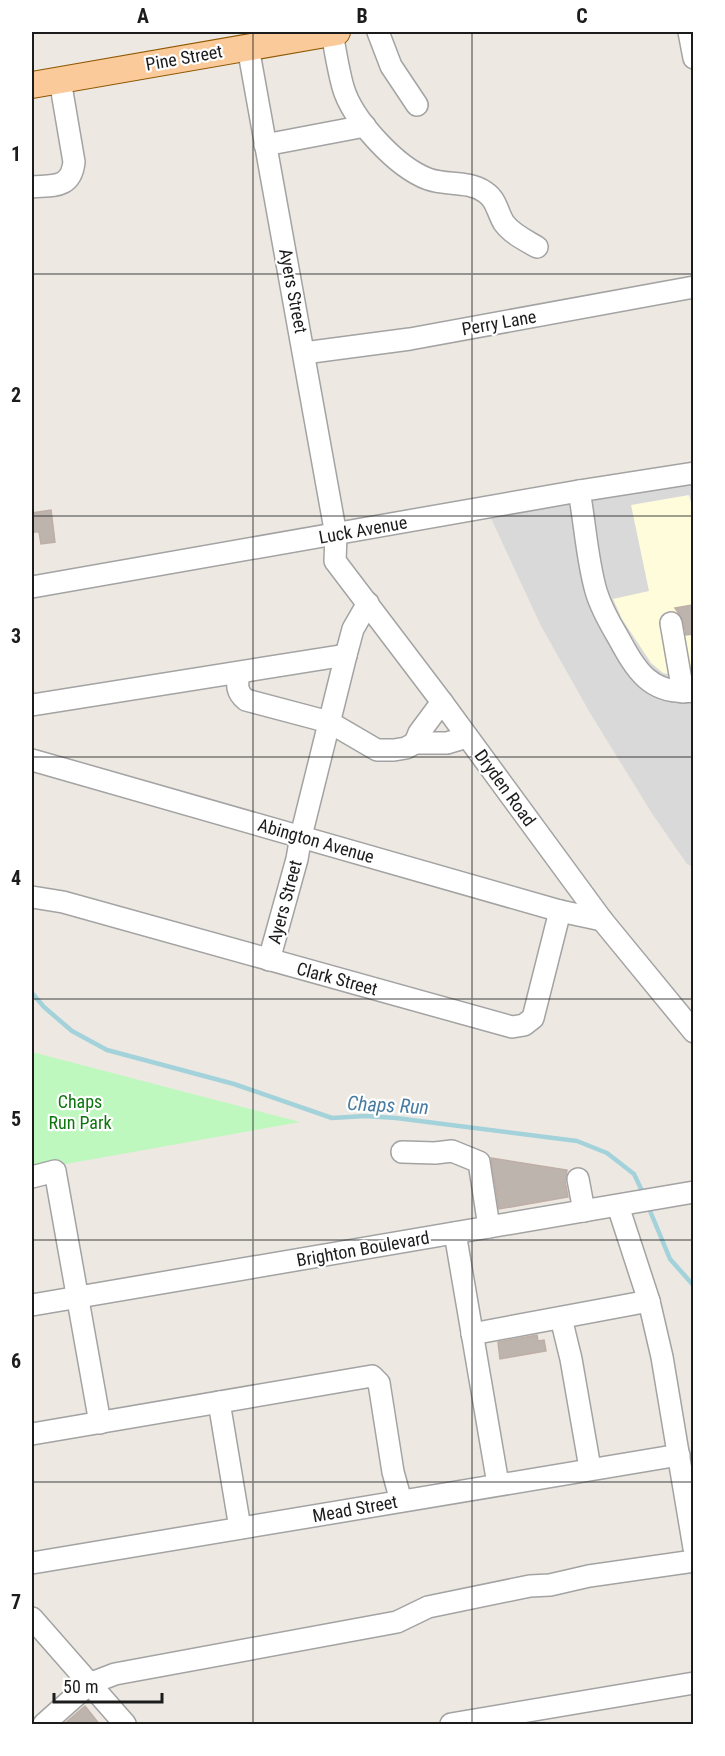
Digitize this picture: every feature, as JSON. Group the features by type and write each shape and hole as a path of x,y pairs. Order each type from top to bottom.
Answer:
{"main road":[{"name":"Pine Street","path":"32,85 324,33"}],"street":[{"path":"378,32 391,66 417,105"},
{"path":"689,32 693,58"},
{"path":"324,33 351,106 365,126 392,155 408,169 422,177 437,182 468,184 486,192 496,202 507,227 537,247"},
{"name":"Ayers Street","path":"248,47 336,535"},
{"path":"32,188 68,181 73,172 74,162 60,80"},
{"path":"265,145 365,126"},
{"name":"Perry Lane","path":"304,353 410,339 693,287"},
{"name":"Luck Avenue","path":"32,587 693,473"},
{"path":"579,491 595,588 601,608 635,668 649,681 664,690 688,691 671,622"},
{"name":"Dryden Road","path":"336,535 335,561 602,920 693,1032"},
{"name":"Ayers Street","path":"270,960 353,629 368,603"},
{"path":"32,705 346,655"},
{"path":"239,673 237,684 239,694 246,700 329,722 377,750 406,748 415,743 447,743 467,737"},
{"path":"415,743 419,733 442,702"},
{"name":"Abington Avenue","path":"32,760 560,911 602,920"},
{"name":"Clark Street","path":"32,897 63,902 512,1027 524,1025 533,1018 560,911"},
{"path":"402,1152 452,1151 478,1162 489,1227"},
{"path":"32,1177 55,1171 100,1424"},
{"path":"578,1179 584,1211"},
{"name":"Brighton Boulevard","path":"32,1305 693,1192"},
{"path":"625,1204 662,1357 693,1548"},
{"path":"455,1233 498,1484"},
{"path":"472,1335 650,1301"},
{"path":"561,1318 571,1359 590,1468"},
{"path":"32,1434 372,1376 379,1383 393,1472 401,1501"},
{"path":"219,1402 240,1528"},
{"name":"Mead Street","path":"32,1563 590,1468 679,1455"},
{"path":"44,1725 89,1684 134,1670 397,1622 428,1607 530,1586 550,1585 589,1576 693,1561"},
{"path":"32,1618 125,1725"},
{"path":"451,1725 693,1683"}],"shaded area":[{"path":"693,480 693,867 687,864 653,815 590,713 541,626 489,514"},
{"path":"689,495 694,513 693,677 689,678 663,673 651,663 622,619 613,599 649,591 631,505"}],"green space":[{"name":"Chaps Run Park","path":"32,1052 300,1122 32,1170"}],"building":[{"path":"51,510 55,542 41,544 39,532 34,532 32,528 32,513"},
{"path":"693,605 693,634 686,635 683,620 675,608"},
{"path":"491,1158 567,1170 565,1181 568,1197 499,1209"},
{"path":"537,1335 538,1341 544,1340 546,1351 500,1359 498,1342"},
{"path":"85,1706 100,1725 63,1725"}],"waterway":[{"name":"Chaps Run","path":"32,993 44,1007 72,1031 107,1050 234,1084 332,1118 365,1116 396,1118 577,1141 607,1153 634,1174 644,1195"},
{"name":"Chaps Run","path":"648,1206 670,1259 694,1286"}]}
